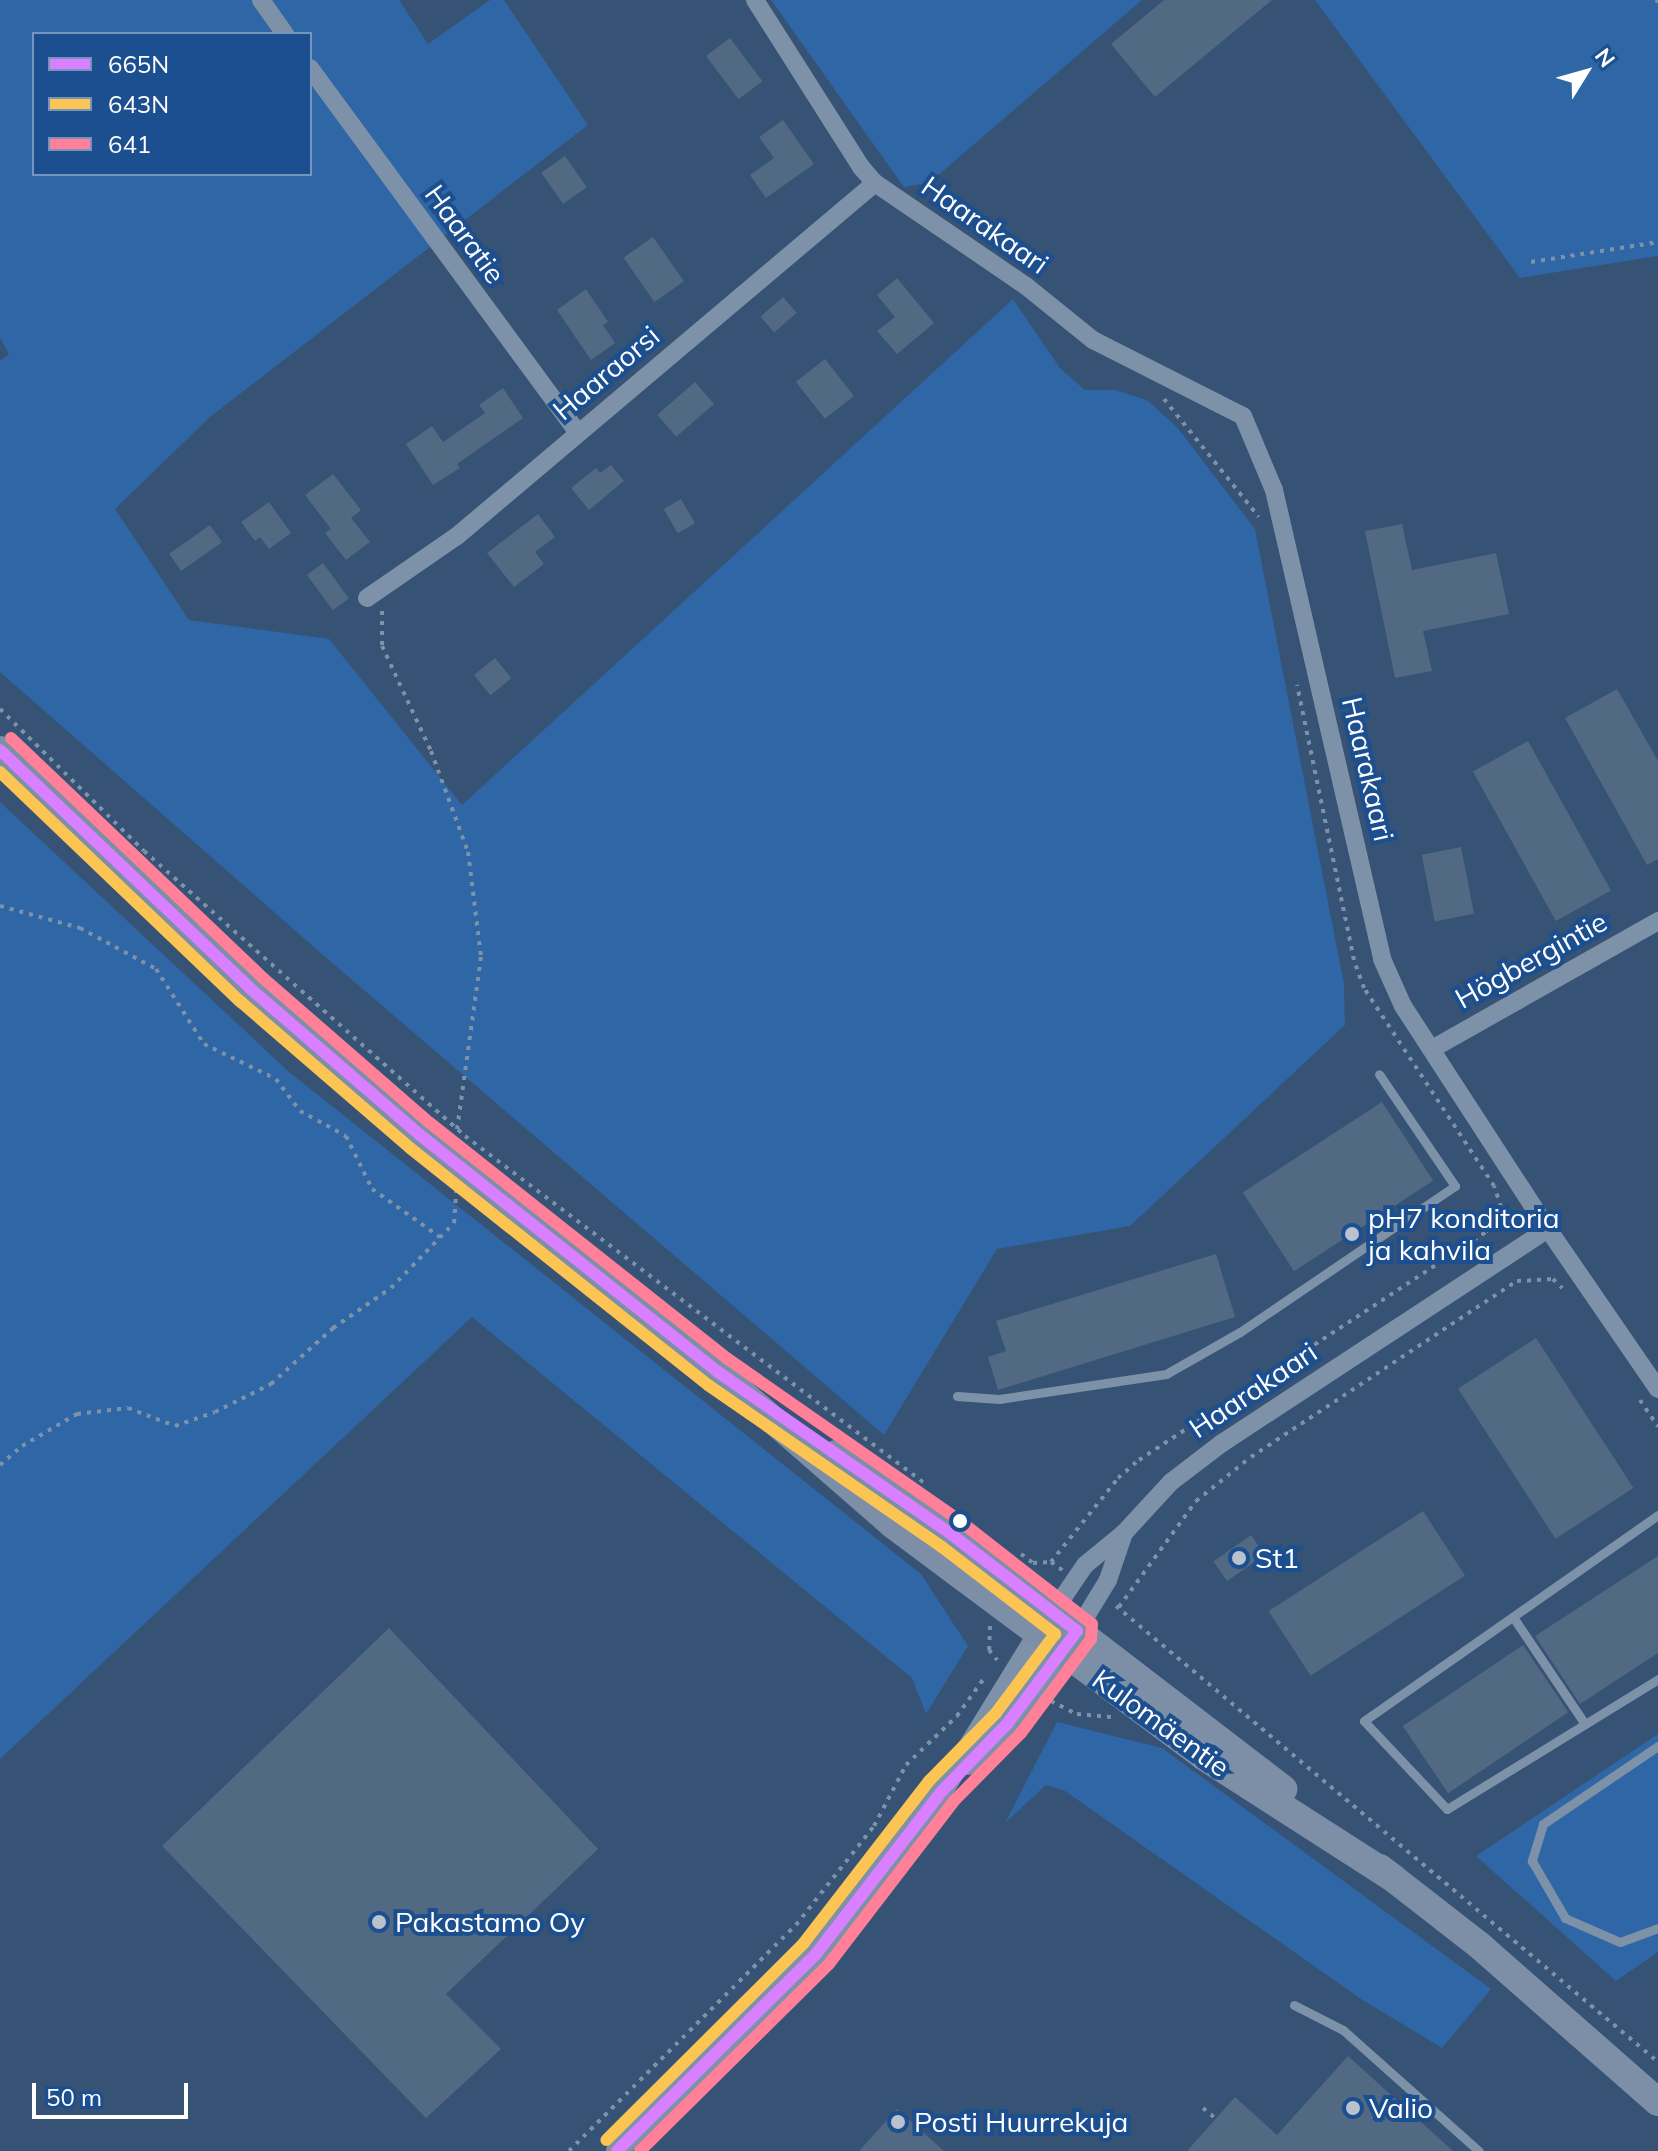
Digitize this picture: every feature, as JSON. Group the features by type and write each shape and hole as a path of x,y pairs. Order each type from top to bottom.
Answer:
{"main road":[{"name":"Kulomäentie","path":"0,750 153,900 264,1001 420,1135 718,1372 892,1524 1216,1735 1479,1945 1658,2102"}],"street":[{"path":"261,0 284,32"},
{"name":"Haarakaari","path":"755,0 861,167 875,183 1026,286 1093,340 1243,416 1274,490 1382,959 1403,1006 1548,1229 1222,1443 1171,1482 1124,1533 1073,1578 1046,1622"},
{"name":"Haaratie","path":"312,71 577,432"},
{"name":"Haaraorsi","path":"374,594 457,536 875,183"},
{"name":"Högbergintie","path":"1432,1049 1658,921"},
{"path":"1548,1229 1658,1389"},
{"name":"Haarakaari","path":"1070,1641 1099,1598 1124,1533"},
{"path":"617,2151 816,1954 942,1791 1046,1622"},
{"path":"942,1791 1008,1723 1070,1641"}],"lane":[{"path":"957,1396 999,1399 1166,1374 1240,1332 1455,1186 1379,1074"},
{"path":"1658,1515 1364,1721 1447,1809 1658,1679"},
{"path":"1513,1617 1585,1724"},
{"path":"1658,1746 1543,1824 1532,1861 1565,1918 1620,1942 1658,1928"},
{"path":"1294,2005 1343,2030 1479,2151"}],"path":[{"path":"1531,262 1658,242"},
{"path":"1158,393 1180,415 1261,521"},
{"path":"374,594 382,646 431,751 468,852 481,957 457,1129"},
{"path":"1051,1562 1118,1478 1139,1460 1486,1232 1498,1218 1501,1207 1494,1186 1364,988 1354,960 1297,684"},
{"path":"0,709 144,851 457,1129 933,1489"},
{"path":"0,906 80,928 156,969 204,1044 276,1079 300,1111 346,1136 372,1189 441,1237"},
{"path":"0,1465 22,1446 77,1414 128,1408 175,1426 215,1412 271,1384 333,1328 391,1288 454,1223"},
{"path":"1119,1607 1196,1501 1251,1457 1517,1281 1553,1279 1571,1296"},
{"path":"1632,1387 1658,1427"},
{"path":"1009,1546 1033,1563 1051,1562 1073,1578"},
{"path":"1099,1598 1119,1607 1130,1621 1514,1938 1658,2062"},
{"path":"569,2151 796,1925 874,1826 906,1765 957,1716 997,1660 1014,1673"},
{"path":"1035,1690 1058,1707 1077,1714 1116,1717"},
{"path":"1203,2108 1216,2119"}],"shaded area":[{"path":"0,0 399,0 428,44 490,0 504,0 588,125 210,417 115,509 189,620 329,639 462,805 1013,299 1060,368 1085,390 1115,390 1147,400 1177,427 1255,529 1344,984 1345,1025 1130,1226 997,1249 884,1435 323,955 0,672 0,361 9,354 0,338"},
{"path":"771,0 1142,0 929,183 904,187"},
{"path":"1315,0 1658,0 1658,256 1520,278"},
{"path":"0,802 288,1071 921,1574 968,1646 926,1714 912,1678 472,1317 0,1759"},
{"path":"1057,1722 1162,1748 1491,1989 1442,2048 1361,1999 1065,1791 1046,1785 1005,1823"},
{"path":"1658,1734 1658,1952 1616,1981 1476,1856"}],"building":[{"path":"1164,0 1272,0 1155,97 1111,44"},
{"path":"730,38 762,81 739,99 706,56"},
{"path":"783,120 814,164 766,198 750,175 774,158 759,137"},
{"path":"565,156 587,187 563,204 541,173"},
{"path":"653,237 684,281 654,302 624,258"},
{"path":"897,278 934,323 897,354 877,331 895,317 877,295"},
{"path":"586,289 608,322 603,325 615,343 591,360 557,310"},
{"path":"783,297 797,313 774,333 760,317"},
{"path":"825,359 854,396 825,419 796,382"},
{"path":"695,382 714,404 676,437 657,415"},
{"path":"503,388 523,418 457,464 460,468 433,485 406,444 432,426 443,442 485,413 479,405"},
{"path":"611,465 624,481 589,510 571,488 596,468 600,473"},
{"path":"333,474 361,510 351,518 370,542 346,560 325,533 331,529 305,495"},
{"path":"681,499 695,523 678,533 664,509"},
{"path":"269,502 291,533 269,549 260,537 255,541 241,522"},
{"path":"538,514 555,537 535,552 544,564 514,587 487,553"},
{"path":"1402,524 1412,570 1496,553 1509,614 1423,631 1432,671 1395,678 1365,531"},
{"path":"210,525 222,542 181,571 169,554"},
{"path":"323,563 349,599 333,610 307,575"},
{"path":"495,658 511,678 490,695 474,675"},
{"path":"1617,689 1658,761 1658,859 1647,865 1565,718"},
{"path":"1528,741 1611,891 1556,921 1473,772"},
{"path":"1461,847 1474,914 1435,921 1422,855"},
{"path":"1382,1102 1433,1181 1294,1271 1243,1192"},
{"path":"1216,1254 1235,1317 998,1390 988,1357 1006,1351 996,1321"},
{"path":"1536,1338 1633,1488 1555,1539 1458,1389"},
{"path":"1423,1511 1465,1576 1311,1676 1269,1611"},
{"path":"1251,1535 1265,1555 1227,1581 1213,1561"},
{"path":"1658,1556 1658,1653 1580,1704 1535,1636"},
{"name":"Pakastamo Oy","path":"389,1628 598,1849 446,1994 501,2049 426,2118 162,1846"},
{"path":"1523,1645 1568,1712 1448,1793 1403,1726"},
{"name":"Valio","path":"1348,2056 1453,2151 1187,2151 1235,2097 1277,2135"},
{"name":"Posti Huurrekuja","path":"897,2109 944,2151 859,2151"}],"transit line":[{"name":"641","path":"11,738 263,978 430,1123 728,1359 960,1521 1092,1624 1091,1639 1021,1733 954,1801 829,1964 640,2151"},
{"name":"665N","path":"0,750 252,990 420,1135 718,1372 951,1534 1077,1631 1008,1723 942,1791 816,1954 617,2151"},
{"name":"643N","path":"0,772 241,1002 410,1148 708,1385 942,1547 1055,1634 996,1713 929,1781 804,1943 606,2140"}],"place":[{"name":"pH7 konditoria ja kahvila","path":"1352,1234"},
{"name":"St1","path":"1239,1558"},
{"name":"Pakastamo Oy","path":"379,1922"},
{"name":"Valio","path":"1353,2108"},
{"name":"Posti Huurrekuja","path":"898,2122"}]}
